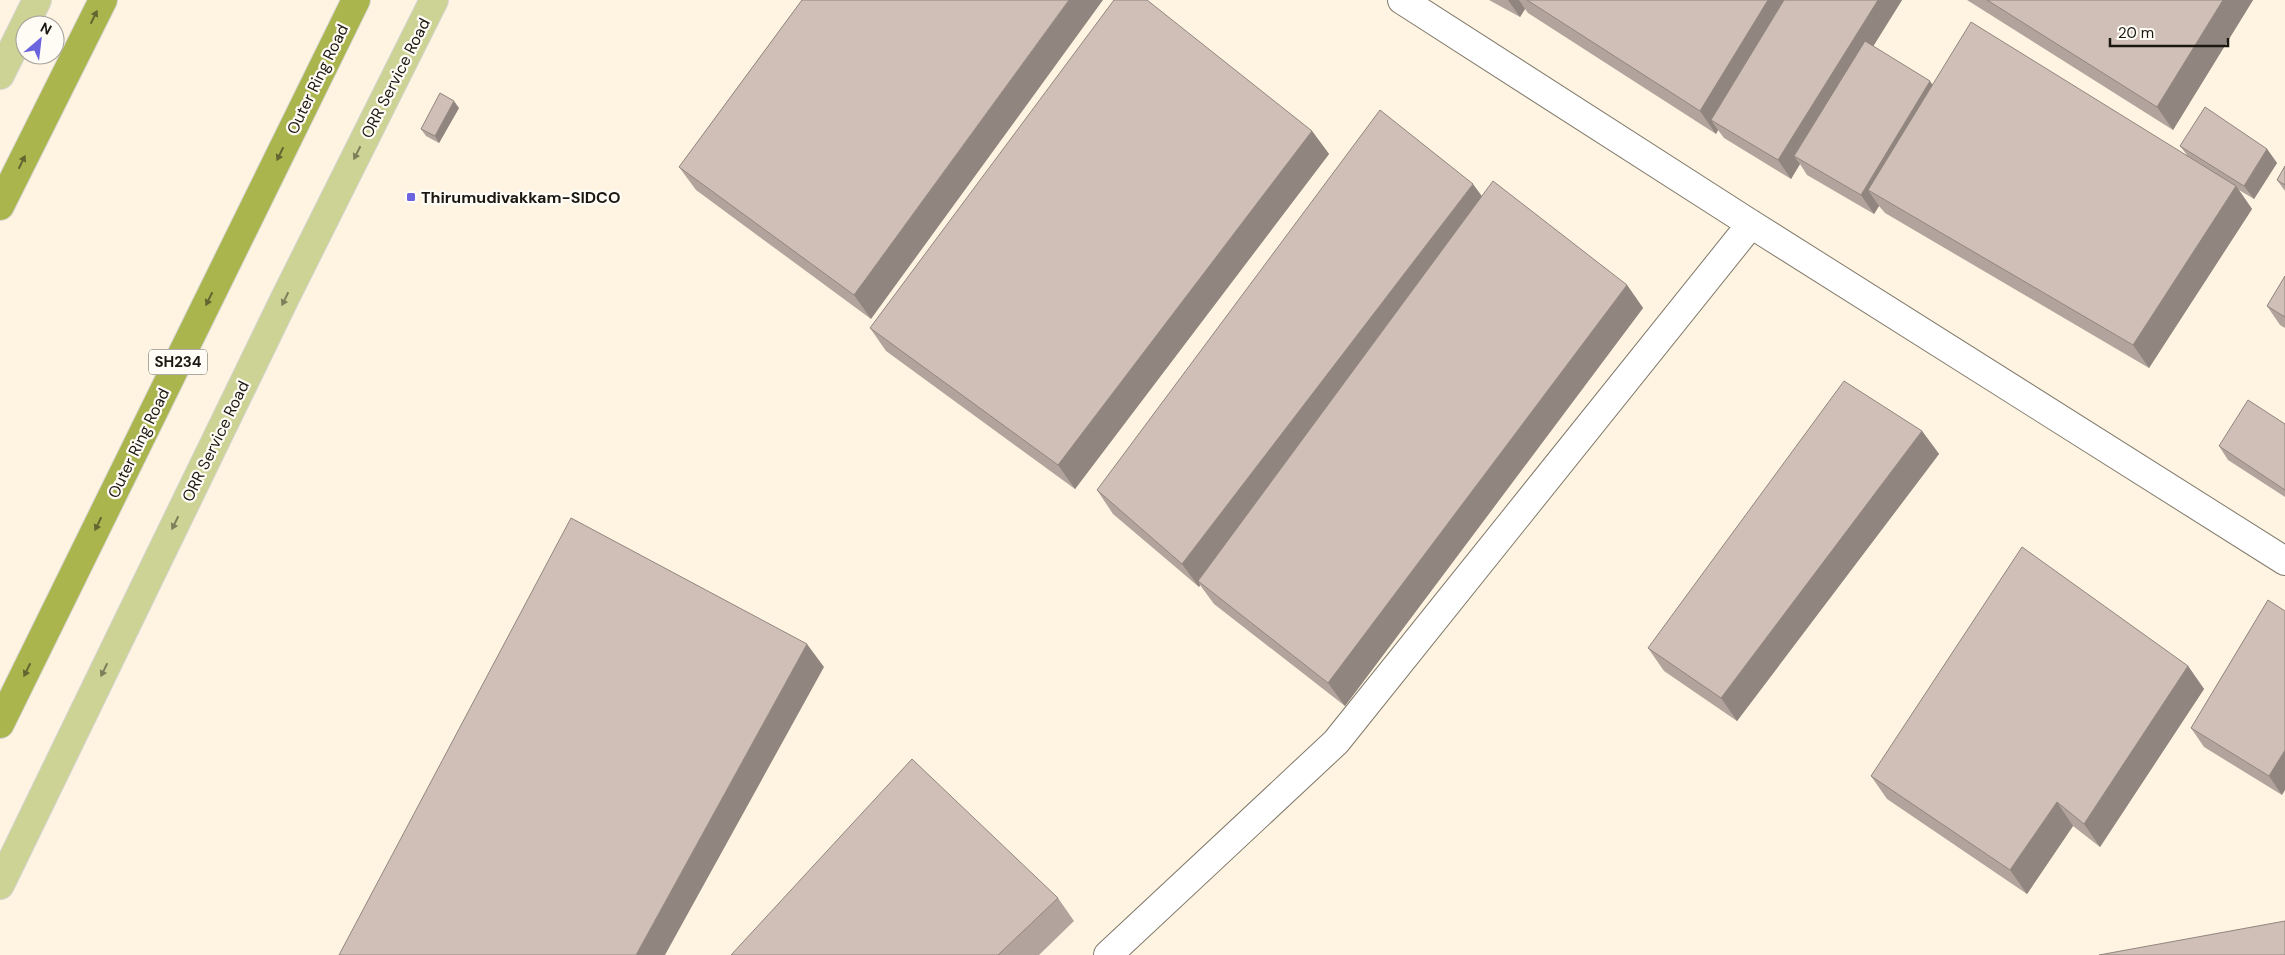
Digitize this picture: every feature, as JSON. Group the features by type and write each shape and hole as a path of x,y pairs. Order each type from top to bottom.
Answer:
{"highway":[{"path":"0,206 103,0"},
{"name":"Outer Ring Road","path":"0,724 356,0"}],"main road":[{"path":"0,75 37,0"},
{"name":"ORR Service Road","path":"0,885 251,367 434,0"}],"street":[{"path":"1402,0 1751,224 2285,561"},
{"path":"1108,955 1336,742 1751,224"}],"shaded area":[{"path":"0,0 2285,0 2285,955 0,955"}],"building":[{"path":"802,0 1069,0 854,295 679,167"},
{"path":"1114,0 1147,0 1312,131 1058,465 870,328"},
{"path":"1527,0 1768,0 1700,111"},
{"path":"1784,0 1878,0 1778,160 1711,120"},
{"path":"1987,0 2223,0 2157,107"},
{"path":"1971,22 2236,186 2133,345 1868,190"},
{"path":"1865,41 1930,81 1861,195 1794,156"},
{"path":"440,93 454,101 435,136 421,129"},
{"path":"2205,107 2267,149 2244,186 2180,146"},
{"path":"1380,110 1473,184 1182,564 1097,490"},
{"path":"2285,166 2285,185 2277,180"},
{"path":"1493,181 1627,285 1328,683 1198,581"},
{"path":"2285,276 2285,317 2267,306"},
{"path":"1844,381 1922,431 1721,698 1648,648"},
{"path":"2248,400 2285,424 2285,490 2219,446"},
{"path":"571,518 807,644 636,955 339,955"},
{"path":"2022,547 2188,666 2084,824 2057,802 2010,870 1871,776"},
{"path":"2268,600 2285,611 2285,750 2269,776 2191,728"},
{"path":"912,759 1058,898 998,955 731,955"},
{"path":"2285,921 2285,955 2099,955"}],"place":[{"name":"Thirumudivakkam-SIDCO","path":"411,197"}]}
